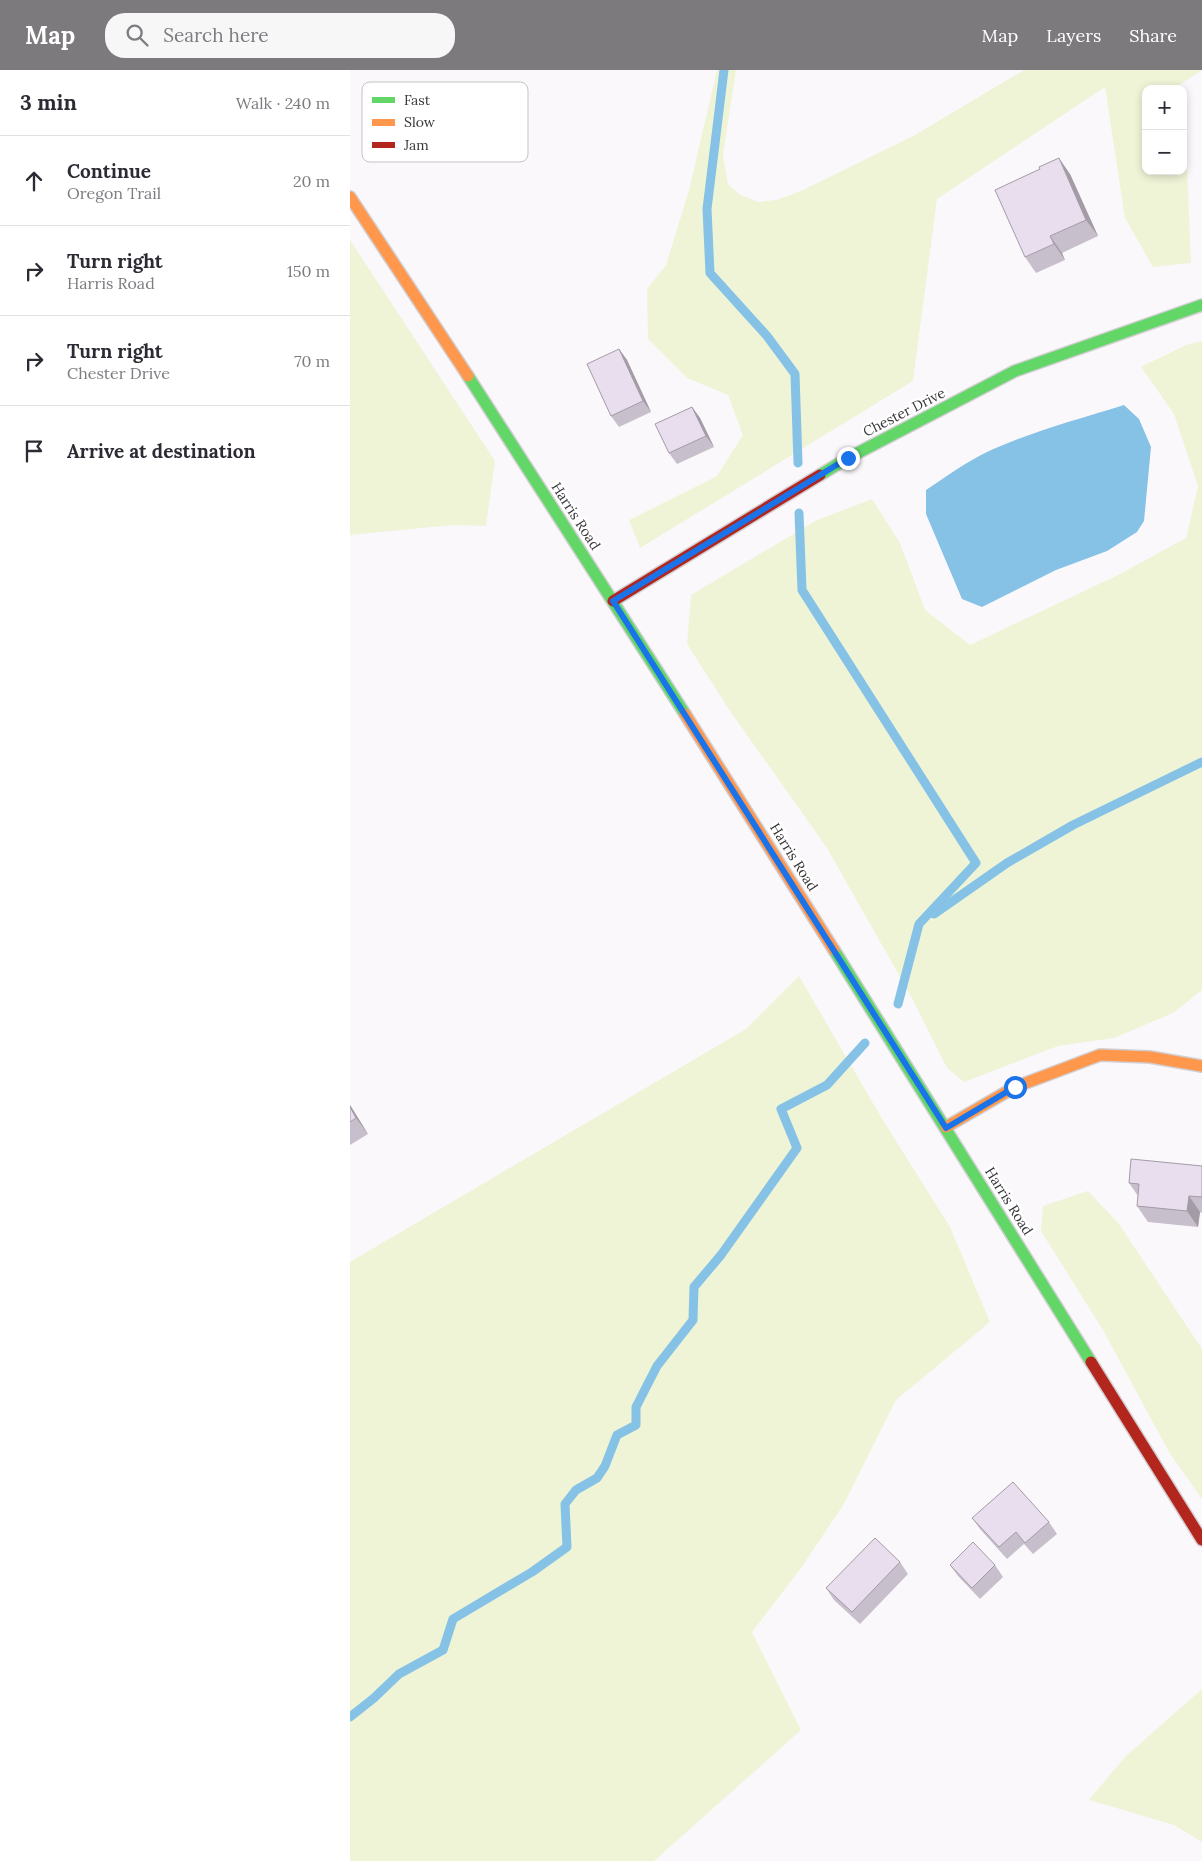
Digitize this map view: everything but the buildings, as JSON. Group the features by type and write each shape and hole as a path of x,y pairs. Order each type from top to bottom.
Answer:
{"street":[{"name":"Harris Road","path":"350,197 613,601 946,1128 1202,1540"},
{"name":"Chester Drive","path":"613,601 848,458 1015,371 1202,305"},
{"path":"946,1128 1015,1087 1100,1055 1150,1058 1202,1066"}],"green space":[{"path":"717,70 736,70 723,155 728,184 739,194 758,202 776,200 801,191 915,135 1024,70 1202,70 1180,85 1142,85 1142,175 1187,175 1187,166 1191,263 1153,267 1125,218 1105,87 937,199 913,381 640,548 629,520 717,476 743,435 728,395 687,378 648,339 647,289 666,265 689,190"},
{"path":"350,240 495,461 486,526 453,525 350,535"},
{"path":"1202,341 1202,990 1173,1013 1114,1038 1058,1046 964,1082 947,1068 913,1000 827,848 730,711 687,644 691,595 817,520 872,499 900,543 925,610 970,645 1118,575 1186,538 1198,486 1174,414 1141,367 1186,345"},
{"path":"799,976 881,1117 950,1227 990,1322 896,1400 844,1504 801,1568 752,1632 801,1730 654,1861 350,1861 350,1262 746,1029"},
{"path":"1088,1191 1119,1224 1202,1349 1202,1499 1169,1452 1103,1330 1041,1231 1043,1206"},
{"path":"1202,1689 1202,1842 1174,1825 1089,1800 1125,1757"}],"water":[{"path":"1124,405 1139,419 1151,447 1144,521 1137,532 1107,551 1056,570 982,607 962,599 926,514 926,490 967,463 998,447 1051,427"}],"waterway":[{"path":"724,70 707,209 710,273 767,336 795,374 798,463"},
{"path":"799,513 802,590 976,863 919,924 898,1004"},
{"path":"934,914 1007,863 1073,825 1202,762"},
{"path":"350,1717 374,1698 399,1674 443,1650 453,1619 532,1572 567,1547 565,1504 576,1490 597,1478 605,1466 617,1435 636,1425 636,1407 657,1366 693,1320 694,1287 721,1255 797,1148 781,1109 827,1085 865,1043"}],"traffic: fast":[{"path":"820,475 848,458 1015,371 1202,305"},
{"path":"468,376 685,714"},
{"path":"834,950 1091,1362"}],"traffic: slow":[{"path":"350,197 468,376"},
{"path":"685,714 834,950"},
{"path":"946,1127 1015,1087 1100,1055 1150,1057 1202,1066"}],"traffic: jam":[{"path":"613,601 820,475"},
{"path":"1091,1362 1202,1540"}],"route":[{"path":"848,458 613,601 946,1128 1015,1087"}]}
